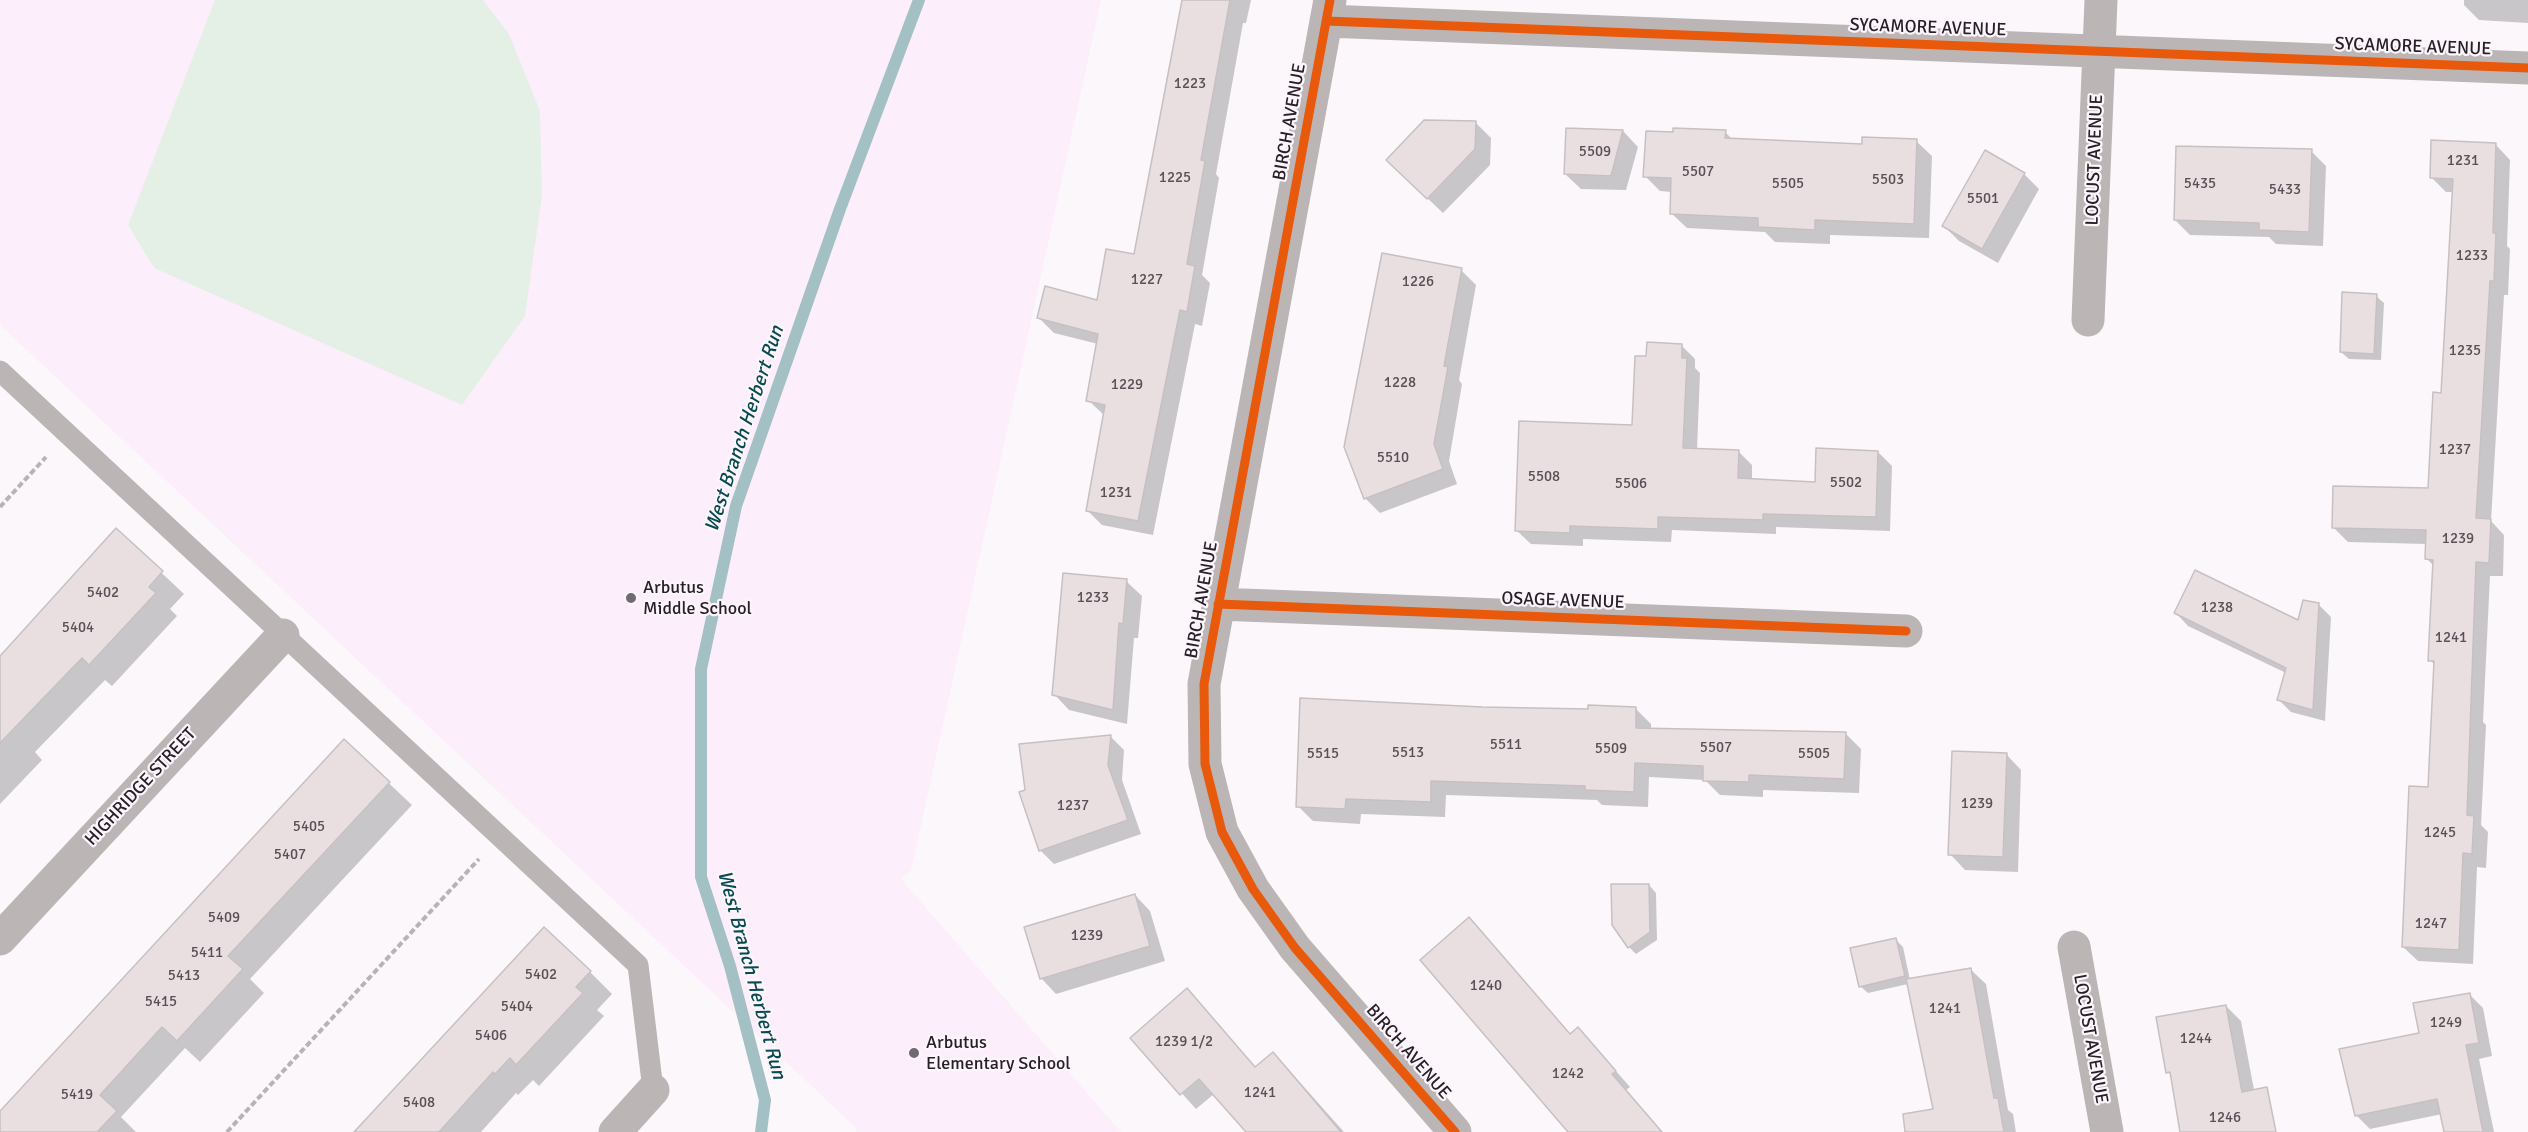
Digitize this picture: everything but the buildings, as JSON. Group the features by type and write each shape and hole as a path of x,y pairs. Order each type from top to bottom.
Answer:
{"street":[{"name":"LOCUST AVENUE","path":"2088,320 2101,0"},
{"name":"SYCAMORE AVENUE","path":"1328,10 2099,51 2528,68"},
{"name":"BIRCH AVENUE","path":"1328,10 1204,684 1205,764 1222,832 1253,889 1295,948 1455,1132"},
{"name":"OSAGE AVENUE","path":"1218,604 1906,631"},
{"name":"HIGHRIDGE STREET","path":"0,939 283,635"},
{"name":"LOCUST AVENUE","path":"2074,947 2107,1132"},
{"path":"615,1132 653,1090"}],"lane":[{"path":"0,372 638,965 653,1090"}],"path":[{"path":"0,507 67,434"},
{"path":"227,1132 500,836"}],"shaded area":[{"name":"Arbutus Middle School","path":"0,0 1101,0 911,871 901,879 1121,1132 856,1132 857,1129 695,976 0,325"},
{"path":"215,0 483,0 509,34 540,111 542,195 525,316 462,405 154,268 128,225"}],"waterway":[{"name":"West Branch Herbert Run","path":"761,1132 765,1100 730,966 701,877 701,669 736,506 840,209 919,0"}],"cycle path":[{"path":"1330,0 1204,684 1205,764 1222,832 1253,889 1295,948 1455,1132"},
{"path":"1326,21 2528,68"},
{"path":"1218,604 1906,631"}],"place":[{"name":"Arbutus Middle School","path":"631,598"},
{"name":"Arbutus Elementary School","path":"914,1053"}]}
